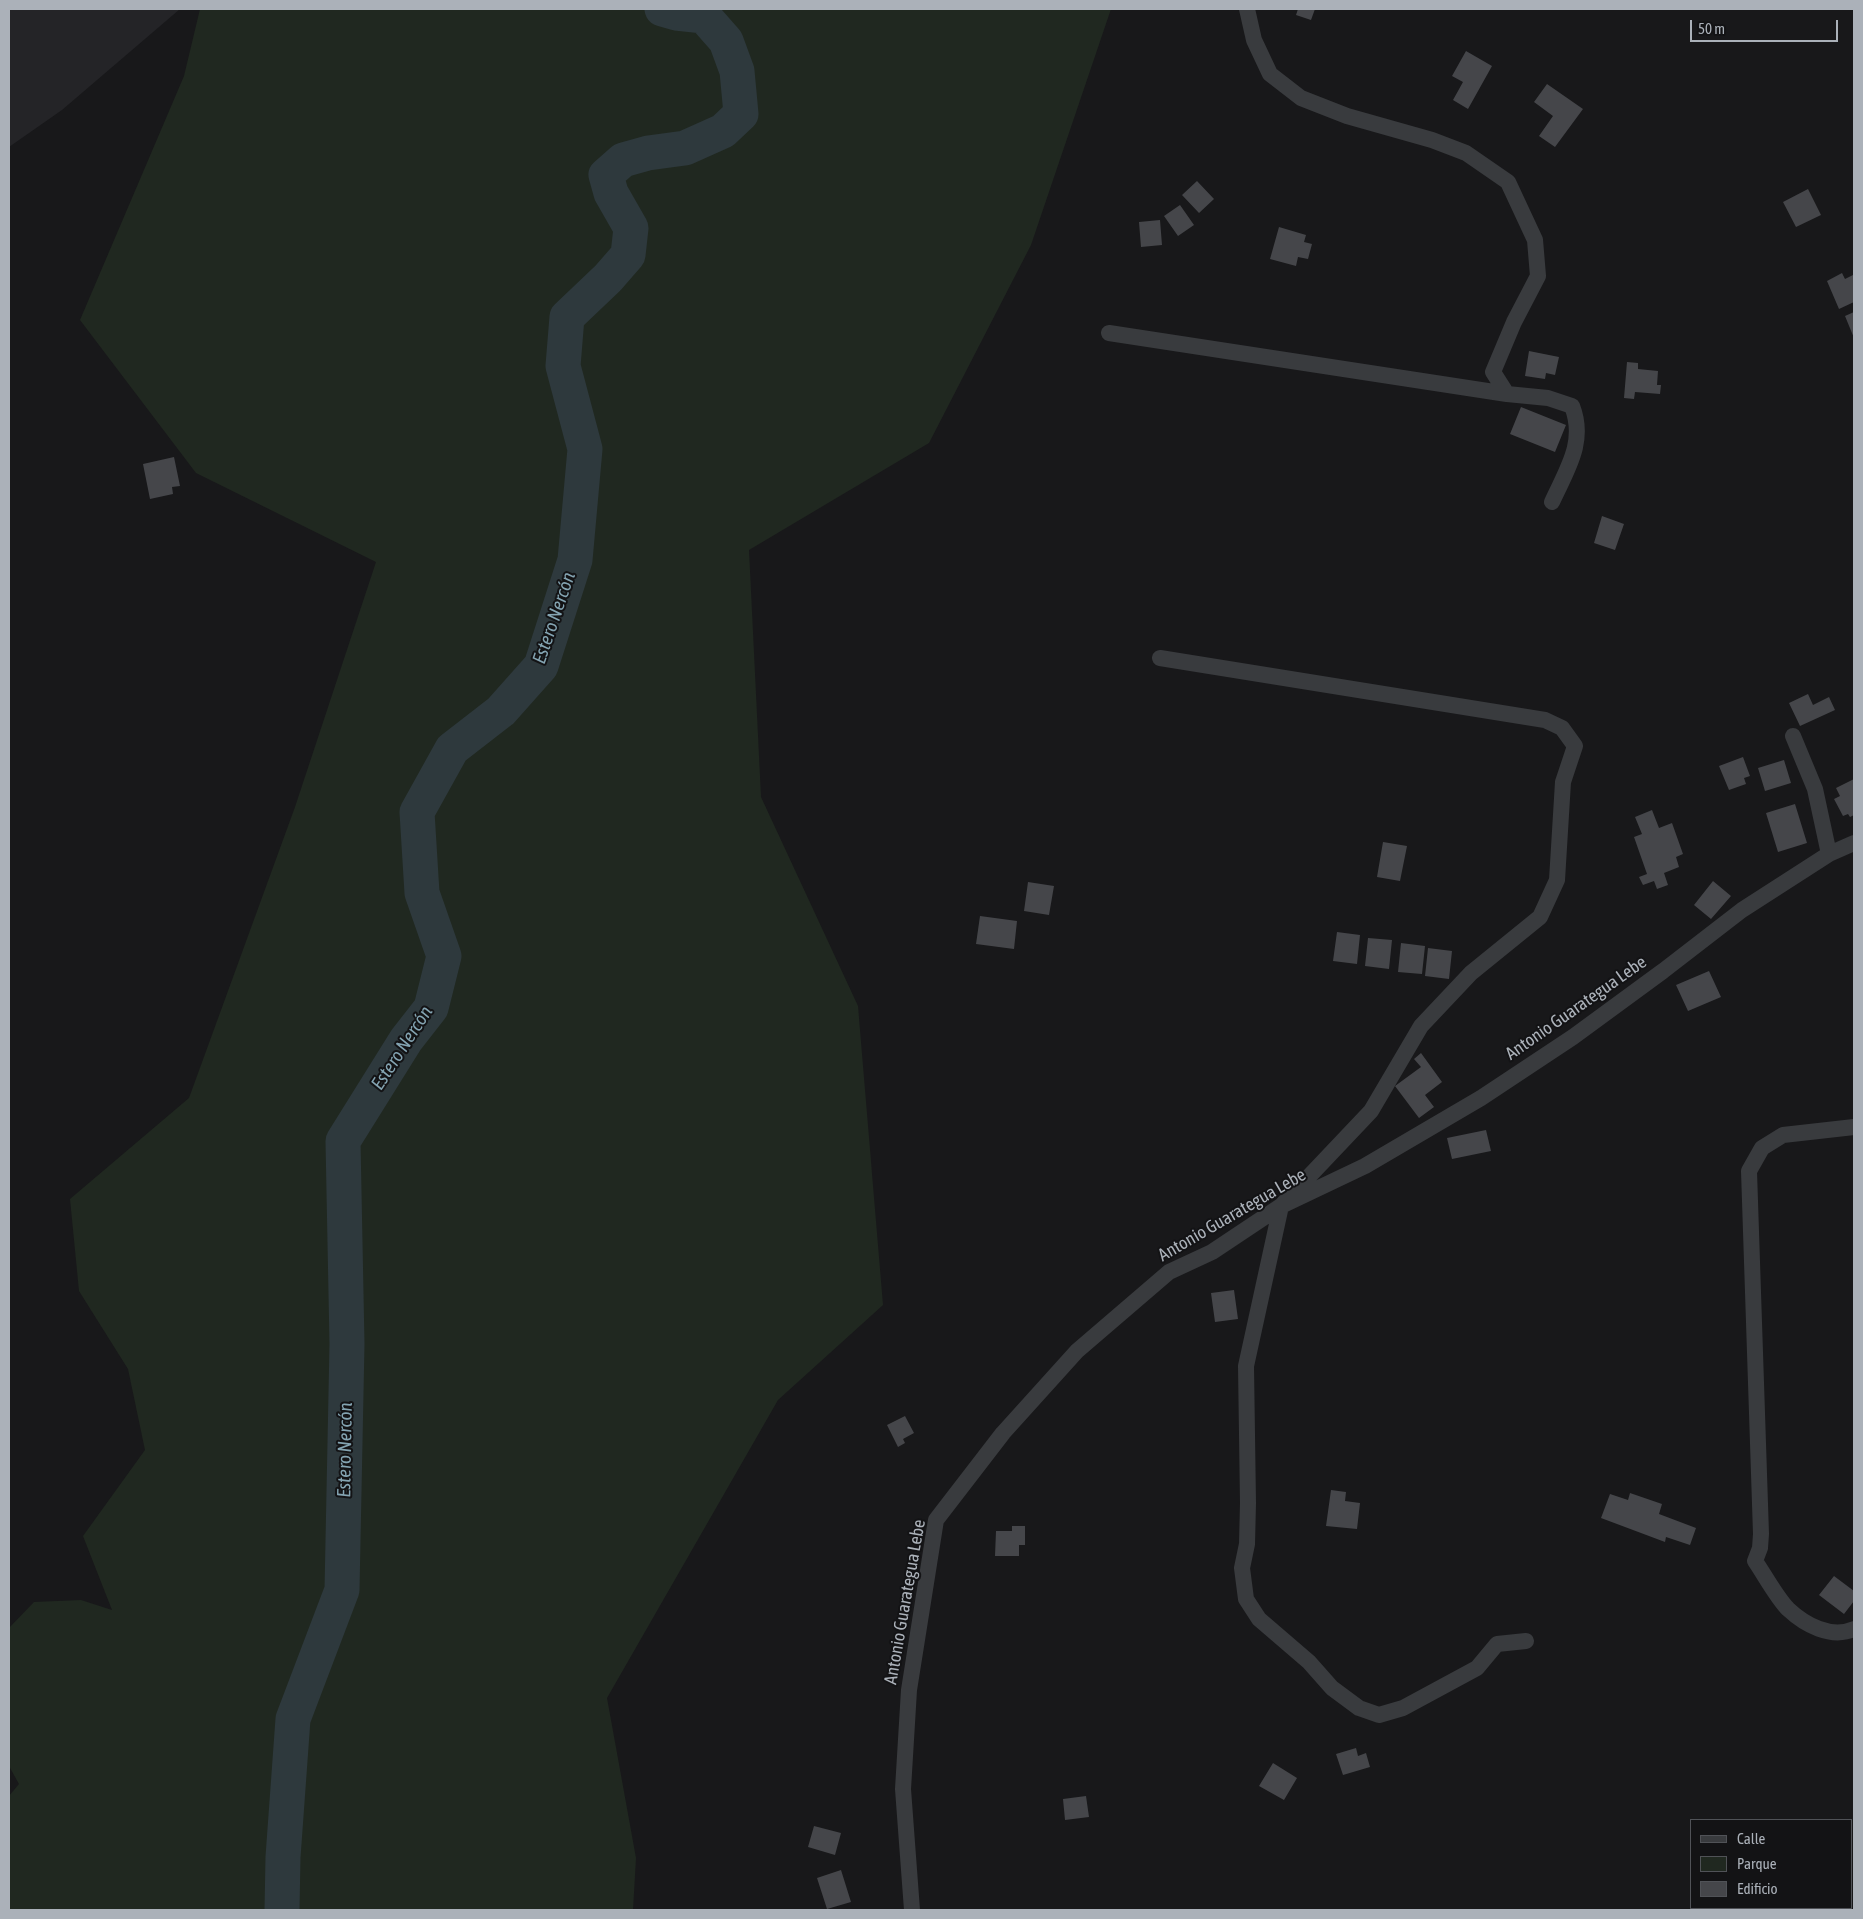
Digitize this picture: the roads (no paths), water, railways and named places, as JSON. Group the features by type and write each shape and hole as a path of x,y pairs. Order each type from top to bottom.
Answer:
{"street":[{"path":"1247,9 1254,40 1270,74 1301,98 1347,116 1432,140 1466,153 1508,182 1535,240 1538,276 1514,322 1493,372 1507,394"},
{"path":"1109,334 1507,394 1548,398 1572,406 1577,420 1576,450 1552,502"},
{"path":"1160,658 1545,720 1562,728 1575,746 1563,782 1557,880 1540,917 1471,973 1421,1026 1371,1111 1281,1206 1246,1366 1248,1503 1247,1544 1242,1568 1246,1599 1259,1619 1309,1662 1332,1688 1359,1708 1380,1715 1403,1708 1477,1668 1497,1644 1526,1641"},
{"path":"1793,736 1815,789 1829,854"},
{"name":"Antonio Guarategua Lebe","path":"912,1910 903,1789 909,1690 936,1520 1003,1433 1077,1351 1169,1272 1212,1252 1281,1206 1365,1166 1481,1098 1588,1026 1742,910 1829,854 1854,843"},
{"path":"1854,1127 1784,1135 1762,1148 1749,1171 1761,1534 1760,1548 1755,1561 1788,1608 1811,1624 1833,1634 1854,1630"}],"waterway":[{"name":"Estero Nercón","path":"282,1910 283,1857 293,1719 342,1590 347,1344 343,1141 406,1040 431,1008 444,956 422,893 417,812 452,749 501,711 541,666 575,560 585,449 563,366 567,317 608,278 628,255 631,228 611,193 606,175 623,160 648,153 685,148 723,131 741,114 737,71 726,41 704,16 676,13 662,9"}]}
